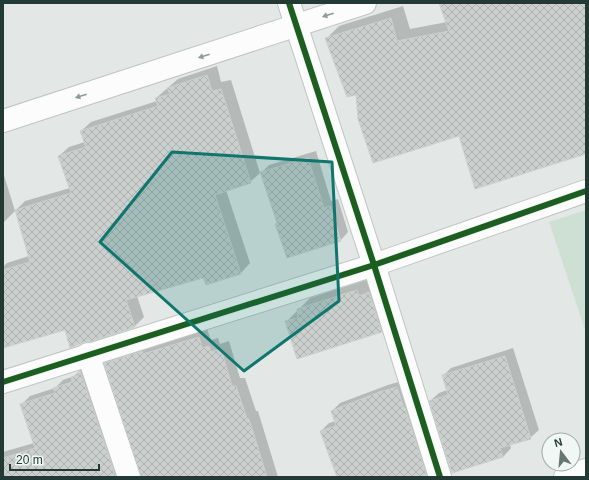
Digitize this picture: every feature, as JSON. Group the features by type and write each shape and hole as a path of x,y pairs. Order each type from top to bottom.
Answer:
{"street":[{"path":"289,3 374,264 440,477"},
{"path":"3,121 365,3"},
{"path":"3,382 374,264 586,191"},
{"path":"88,354 129,477"},
{"path":"565,477 586,470"}],"highlighted area":[{"path":"172,152 332,162 339,301 244,371 100,242"}],"green space":[{"path":"586,210 586,333 549,222"}],"building":[{"path":"439,3 586,3 586,154 475,189 459,136 373,163 358,119 356,95 347,97 325,38 391,18 397,41 449,31"},
{"path":"207,75 212,91 221,89 251,183 215,195 241,274 206,285 203,278 126,300 135,327 89,342 84,342 70,348 65,330 3,348 3,270 30,262 15,210 71,193 58,156 86,147 80,131 158,106 155,98 170,94 167,88"},
{"path":"308,158 324,208 330,206 341,241 287,258 275,224 277,223 260,172"},
{"path":"357,290 359,296 369,292 382,332 297,359 285,321 298,318 297,309"},
{"path":"199,337 202,348 209,346 211,352 221,349 232,386 236,386 247,419 249,419 267,477 141,477 104,363 142,351 143,354"},
{"path":"505,356 531,439 500,448 503,457 452,473 429,401 448,395 442,375"},
{"path":"80,371 116,477 3,477 3,458 35,448 20,404 55,393 53,388 72,382 71,377 79,375 78,372"},
{"path":"397,387 427,477 337,477 320,431 336,426 331,411 379,392"}],"cycle path":[{"path":"289,3 374,265 440,477"},
{"path":"3,382 374,265 586,191"}]}
